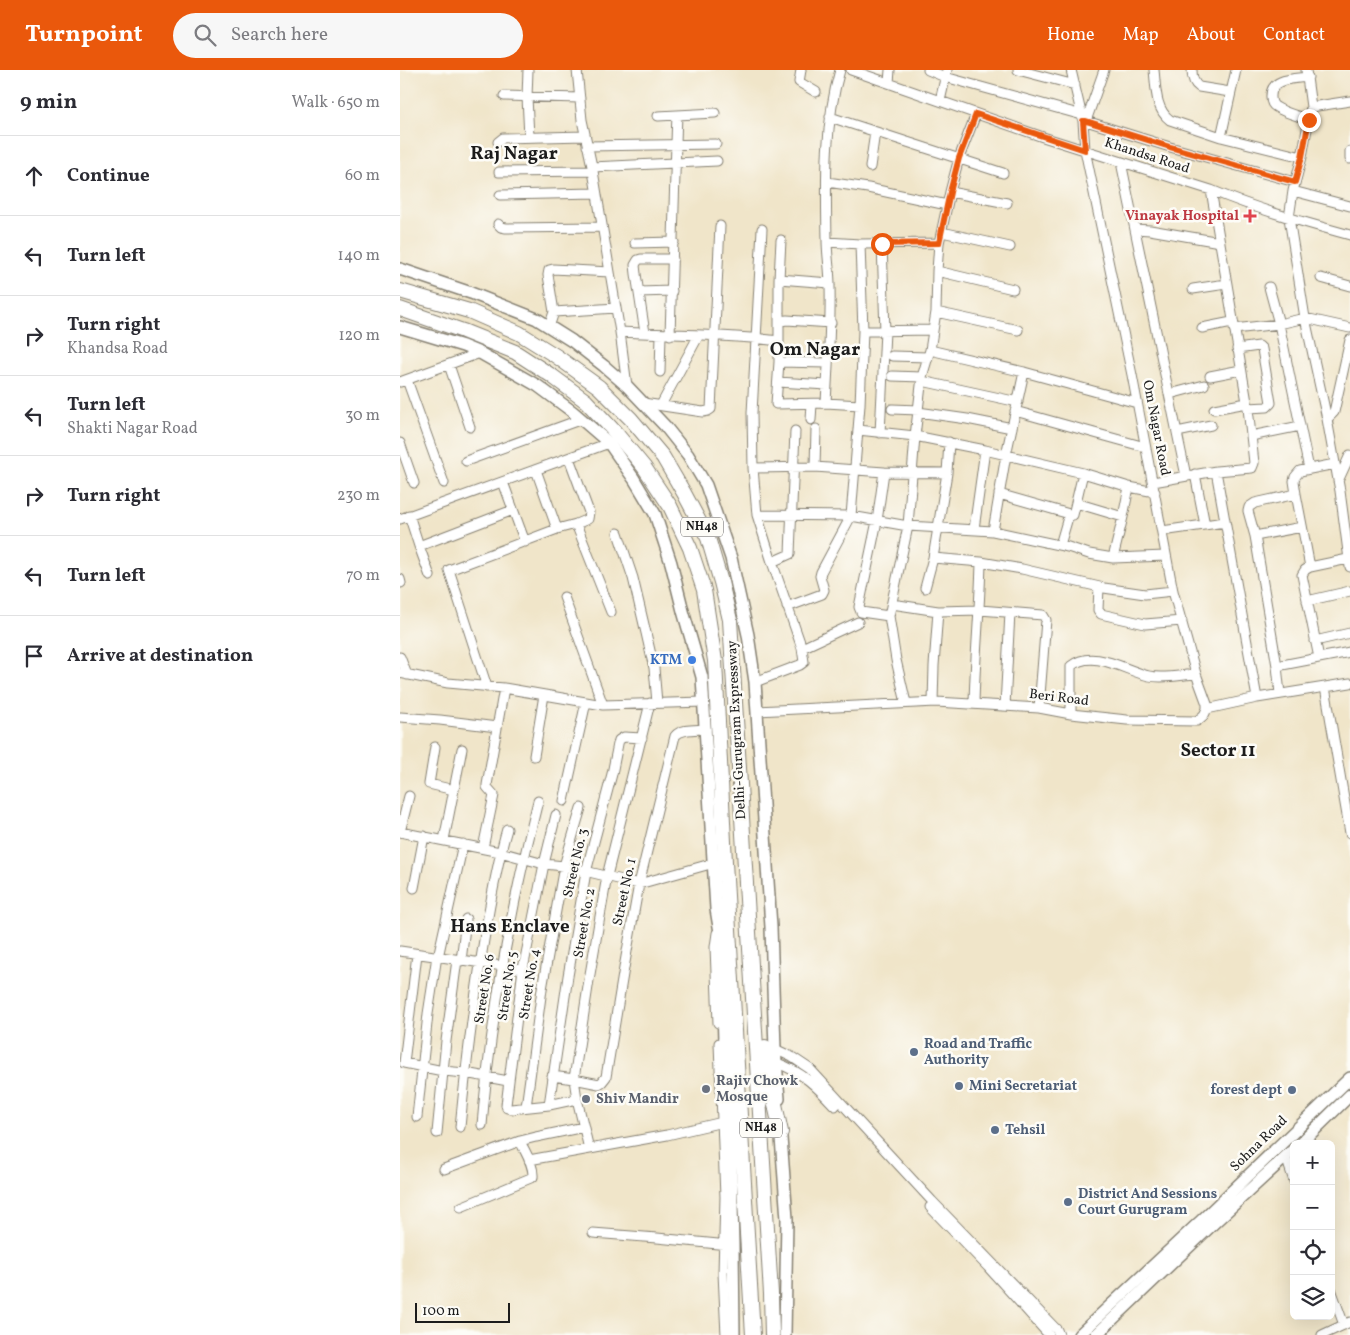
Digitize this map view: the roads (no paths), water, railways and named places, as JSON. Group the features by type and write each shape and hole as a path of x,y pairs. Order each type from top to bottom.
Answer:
{"highway":[{"name":"Delhi-Gurugram Expressway","path":"400,291 469,311 519,333 556,356 599,387 631,419 663,456 708,538 730,620 772,1294 772,1335"},
{"name":"Delhi-Gurugram Expressway","path":"400,309 463,330 515,352 586,401 644,467 670,506 690,548 704,590 715,671 753,1335"},
{"path":"748,920 758,963 766,1058 780,1132"}],"main road":[{"path":"400,269 471,293 537,319 572,341 627,386 666,426 688,455 706,486 731,558 748,635 755,682 771,918 776,1063 787,1219 785,1335"},
{"path":"400,327 480,353 538,386 582,419 609,443 655,514 671,563 702,677 716,909 720,937 728,1245 734,1335"},
{"path":"718,921 727,896"},
{"name":"Sohna Road","path":"1079,1335 1350,1078"},
{"name":"Sohna Road","path":"1304,1140 1350,1095"},
{"name":"Sohna Road","path":"1096,1335 1290,1153"}],"street":[{"path":"528,70 529,137"},
{"path":"577,70 586,141 610,272 627,386"},
{"path":"801,70 799,82 816,92"},
{"path":"826,403 831,323 826,242 827,182 830,117 840,70"},
{"name":"Khandsa Road","path":"851,70 976,114 1211,190 1289,218 1350,234"},
{"path":"889,84 890,70"},
{"path":"928,70 946,74 1350,206"},
{"path":"1018,70 1074,85"},
{"path":"1071,70 1084,119"},
{"path":"1084,119 1104,70"},
{"path":"1154,70 1160,109 1170,120 1221,137 1302,157"},
{"path":"1192,70 1193,79 1199,87 1230,92"},
{"path":"1221,137 1236,70"},
{"path":"940,101 946,74"},
{"path":"1309,120 1275,107 1271,102 1270,94 1274,87 1281,81 1307,74 1311,107 1309,120 1302,157 1294,187 1289,218 1305,318 1339,486 1349,563 1310,567 1302,575 1319,658"},
{"path":"504,96 580,98"},
{"path":"1311,107 1350,101"},
{"path":"658,116 715,113"},
{"path":"906,704 889,616 908,526 915,436 922,379 929,353 936,312 939,243 959,158 976,114"},
{"path":"660,372 672,291 674,162 677,115"},
{"path":"830,117 1003,173"},
{"name":"Om Nagar Road","path":"1084,119 1085,150 1153,482 1166,556 1196,674 1208,709"},
{"path":"870,167 875,132"},
{"path":"498,142 503,138 529,137 586,141 716,144"},
{"path":"1350,151 1350,159"},
{"path":"499,172 592,169 674,162 717,161"},
{"path":"1121,162 1177,432 1206,525"},
{"path":"827,182 868,188 947,205"},
{"path":"1153,482 1216,470 1253,467 1254,460 1247,406 1211,190"},
{"path":"950,192 1007,204"},
{"path":"500,195 596,193"},
{"path":"498,224 506,228 602,227"},
{"path":"643,403 703,412 711,409 720,226"},
{"path":"1135,229 1220,242"},
{"path":"755,682 803,663 804,659 802,648 757,516 753,468 752,413 762,230"},
{"path":"942,232 1010,247"},
{"path":"781,240 779,362 776,404 826,403 860,405"},
{"path":"635,243 674,242"},
{"path":"826,242 860,244 939,243"},
{"path":"787,607 822,594 824,590 820,576 821,572 852,516 860,405 862,332 860,244"},
{"path":"880,433 885,331 882,244"},
{"path":"645,333 636,265 638,260 673,260"},
{"path":"549,327 554,312 548,275 549,270 610,272"},
{"path":"937,271 1013,289"},
{"path":"1321,278 1350,286"},
{"path":"779,279 830,283"},
{"path":"1193,289 1226,284"},
{"path":"1269,287 1279,324 1309,469"},
{"path":"639,292 672,291"},
{"path":"554,312 616,308"},
{"path":"936,312 1018,330"},
{"path":"1202,328 1279,324 1305,318 1350,328"},
{"path":"779,325 780,322 787,320 831,323"},
{"path":"862,332 933,330"},
{"path":"620,332 714,335 779,341"},
{"path":"661,405 699,335"},
{"path":"1326,419 1334,412 1350,340"},
{"path":"1214,409 1247,406 1267,407 1271,403 1262,349 1259,346 1237,349"},
{"path":"444,483 403,381 480,353"},
{"path":"892,356 929,353 1024,372 1137,403"},
{"path":"779,362 828,363"},
{"path":"449,364 470,427"},
{"path":"1210,376 1241,370"},
{"path":"993,531 1006,455 1024,372"},
{"path":"892,376 922,379 1145,447"},
{"path":"778,382 827,385"},
{"path":"1170,394 1204,385"},
{"path":"811,420 812,404"},
{"path":"892,409 918,411 1012,428"},
{"path":"466,461 582,419"},
{"path":"1177,432 1211,425"},
{"path":"1251,436 1300,426"},
{"path":"772,562 790,554 795,430"},
{"path":"815,466 816,430"},
{"path":"858,430 915,436 949,442 1083,472 1129,487 1154,492"},
{"path":"925,588 933,558 947,473 949,442"},
{"path":"400,443 414,483"},
{"path":"400,519 609,443"},
{"path":"974,529 985,450"},
{"path":"1339,486 1350,455"},
{"path":"487,687 449,570 588,518 589,512 569,458"},
{"path":"1310,567 1294,480 1300,471 1335,464"},
{"path":"753,468 815,466 884,472 947,473"},
{"path":"536,470 557,529"},
{"path":"1216,470 1257,698"},
{"path":"884,472 877,521 858,607 861,612 889,616"},
{"path":"1000,494 1068,514 1074,514 1083,472"},
{"path":"503,482 525,542"},
{"path":"1339,486 1350,494"},
{"path":"1113,558 1129,487"},
{"path":"1280,694 1277,666 1248,511 1249,507 1255,503 1296,494"},
{"path":"1076,503 1123,517"},
{"path":"418,546 513,510"},
{"path":"1060,546 1068,514"},
{"path":"409,515 418,546 430,576"},
{"path":"757,516 852,516 908,526 993,531 1113,558 1166,556"},
{"path":"1162,531 1226,522"},
{"path":"576,524 611,612"},
{"path":"1254,536 1302,527"},
{"name":"Street No. 2","path":"589,1149 574,1079 607,876 642,738 654,703 654,668 633,578 618,533"},
{"path":"933,558 981,562 1022,569 1099,587 1146,594 1174,591"},
{"path":"974,704 974,673 980,610 981,562"},
{"path":"1099,587 1098,610 1101,614 1145,624 1182,621"},
{"path":"1308,601 1350,591"},
{"path":"564,597 603,705"},
{"path":"892,604 938,611 980,610 1042,614 1046,620 1039,708"},
{"path":"933,702 938,611"},
{"path":"1004,706 1010,613"},
{"path":"802,648 858,622"},
{"path":"1315,640 1350,633"},
{"path":"1277,666 1350,652"},
{"path":"400,657 403,674 448,683 504,688 603,705 704,702"},
{"path":"1071,714 1071,666 1084,659 1099,660 1153,676 1196,674"},
{"name":"Beri Road","path":"757,711 933,702 1039,708 1071,714 1127,720 1196,720 1204,715 1208,709 1257,698 1350,683"},
{"path":"1325,687 1350,833"},
{"path":"483,848 494,795 486,785 504,688"},
{"path":"534,756 544,695"},
{"path":"564,801 586,702"},
{"path":"400,717 497,727"},
{"name":"Street No. 1","path":"574,1079 599,1084 606,1077 639,884 675,736 683,731 706,729"},
{"name":"Street No. 3","path":"549,1106 552,1076 586,872 619,740 624,737 642,738"},
{"path":"435,747 429,784 454,790"},
{"path":"444,840 462,749"},
{"path":"408,796 400,832 483,848 544,864 564,866 639,884 714,863"},
{"name":"Street No. 6","path":"482,1125 486,1077 502,965 523,858 538,801"},
{"name":"Street No. 4","path":"526,1107 542,989 564,866 581,808"},
{"name":"Street No. 5","path":"526,1107 509,1110 507,1108 508,1081 523,969 556,815"},
{"path":"460,1127 465,1073 480,962 500,852 507,829"},
{"path":"414,888 424,836"},
{"path":"416,1117 437,957 463,844"},
{"path":"437,1133 446,1041 466,919"},
{"path":"400,951 523,969"},
{"path":"417,954 403,1062 405,1064 443,1071 508,1081"},
{"path":"776,1049 810,1069 932,1201 1057,1330 1059,1335"},
{"path":"776,1063 793,1069 813,1084 988,1267 1049,1335"},
{"path":"552,1076 574,1079"},
{"path":"526,1107 549,1106 577,1099"},
{"path":"529,1160 667,1135 726,1122"},
{"path":"444,1169 536,1136 584,1127"},
{"path":"461,1207 533,1177 534,1174 529,1160 520,1141"},
{"path":"593,1233 728,1245 723,1273 726,1335"},
{"path":"1322,1335 1347,1324 1335,1298"}],"place":[{"name":"Vinayak Hospital","path":"1250,216"},
{"name":"KTM","path":"692,660"},
{"name":"Road and Traffic Authority","path":"914,1052"},
{"name":"Mini Secretariat","path":"959,1086"},
{"name":"Rajiv Chowk Mosque","path":"706,1089"},
{"name":"forest dept","path":"1292,1090"},
{"name":"Shiv Mandir","path":"586,1099"},
{"name":"Tehsil","path":"995,1130"},
{"name":"District And Sessions Court Gurugram","path":"1068,1202"}],"district":[{"name":"Raj Nagar","path":"514,154"},
{"name":"Om Nagar","path":"815,350"},
{"name":"Sector 11","path":"1218,751"},
{"name":"Hans Enclave","path":"510,927"}]}
